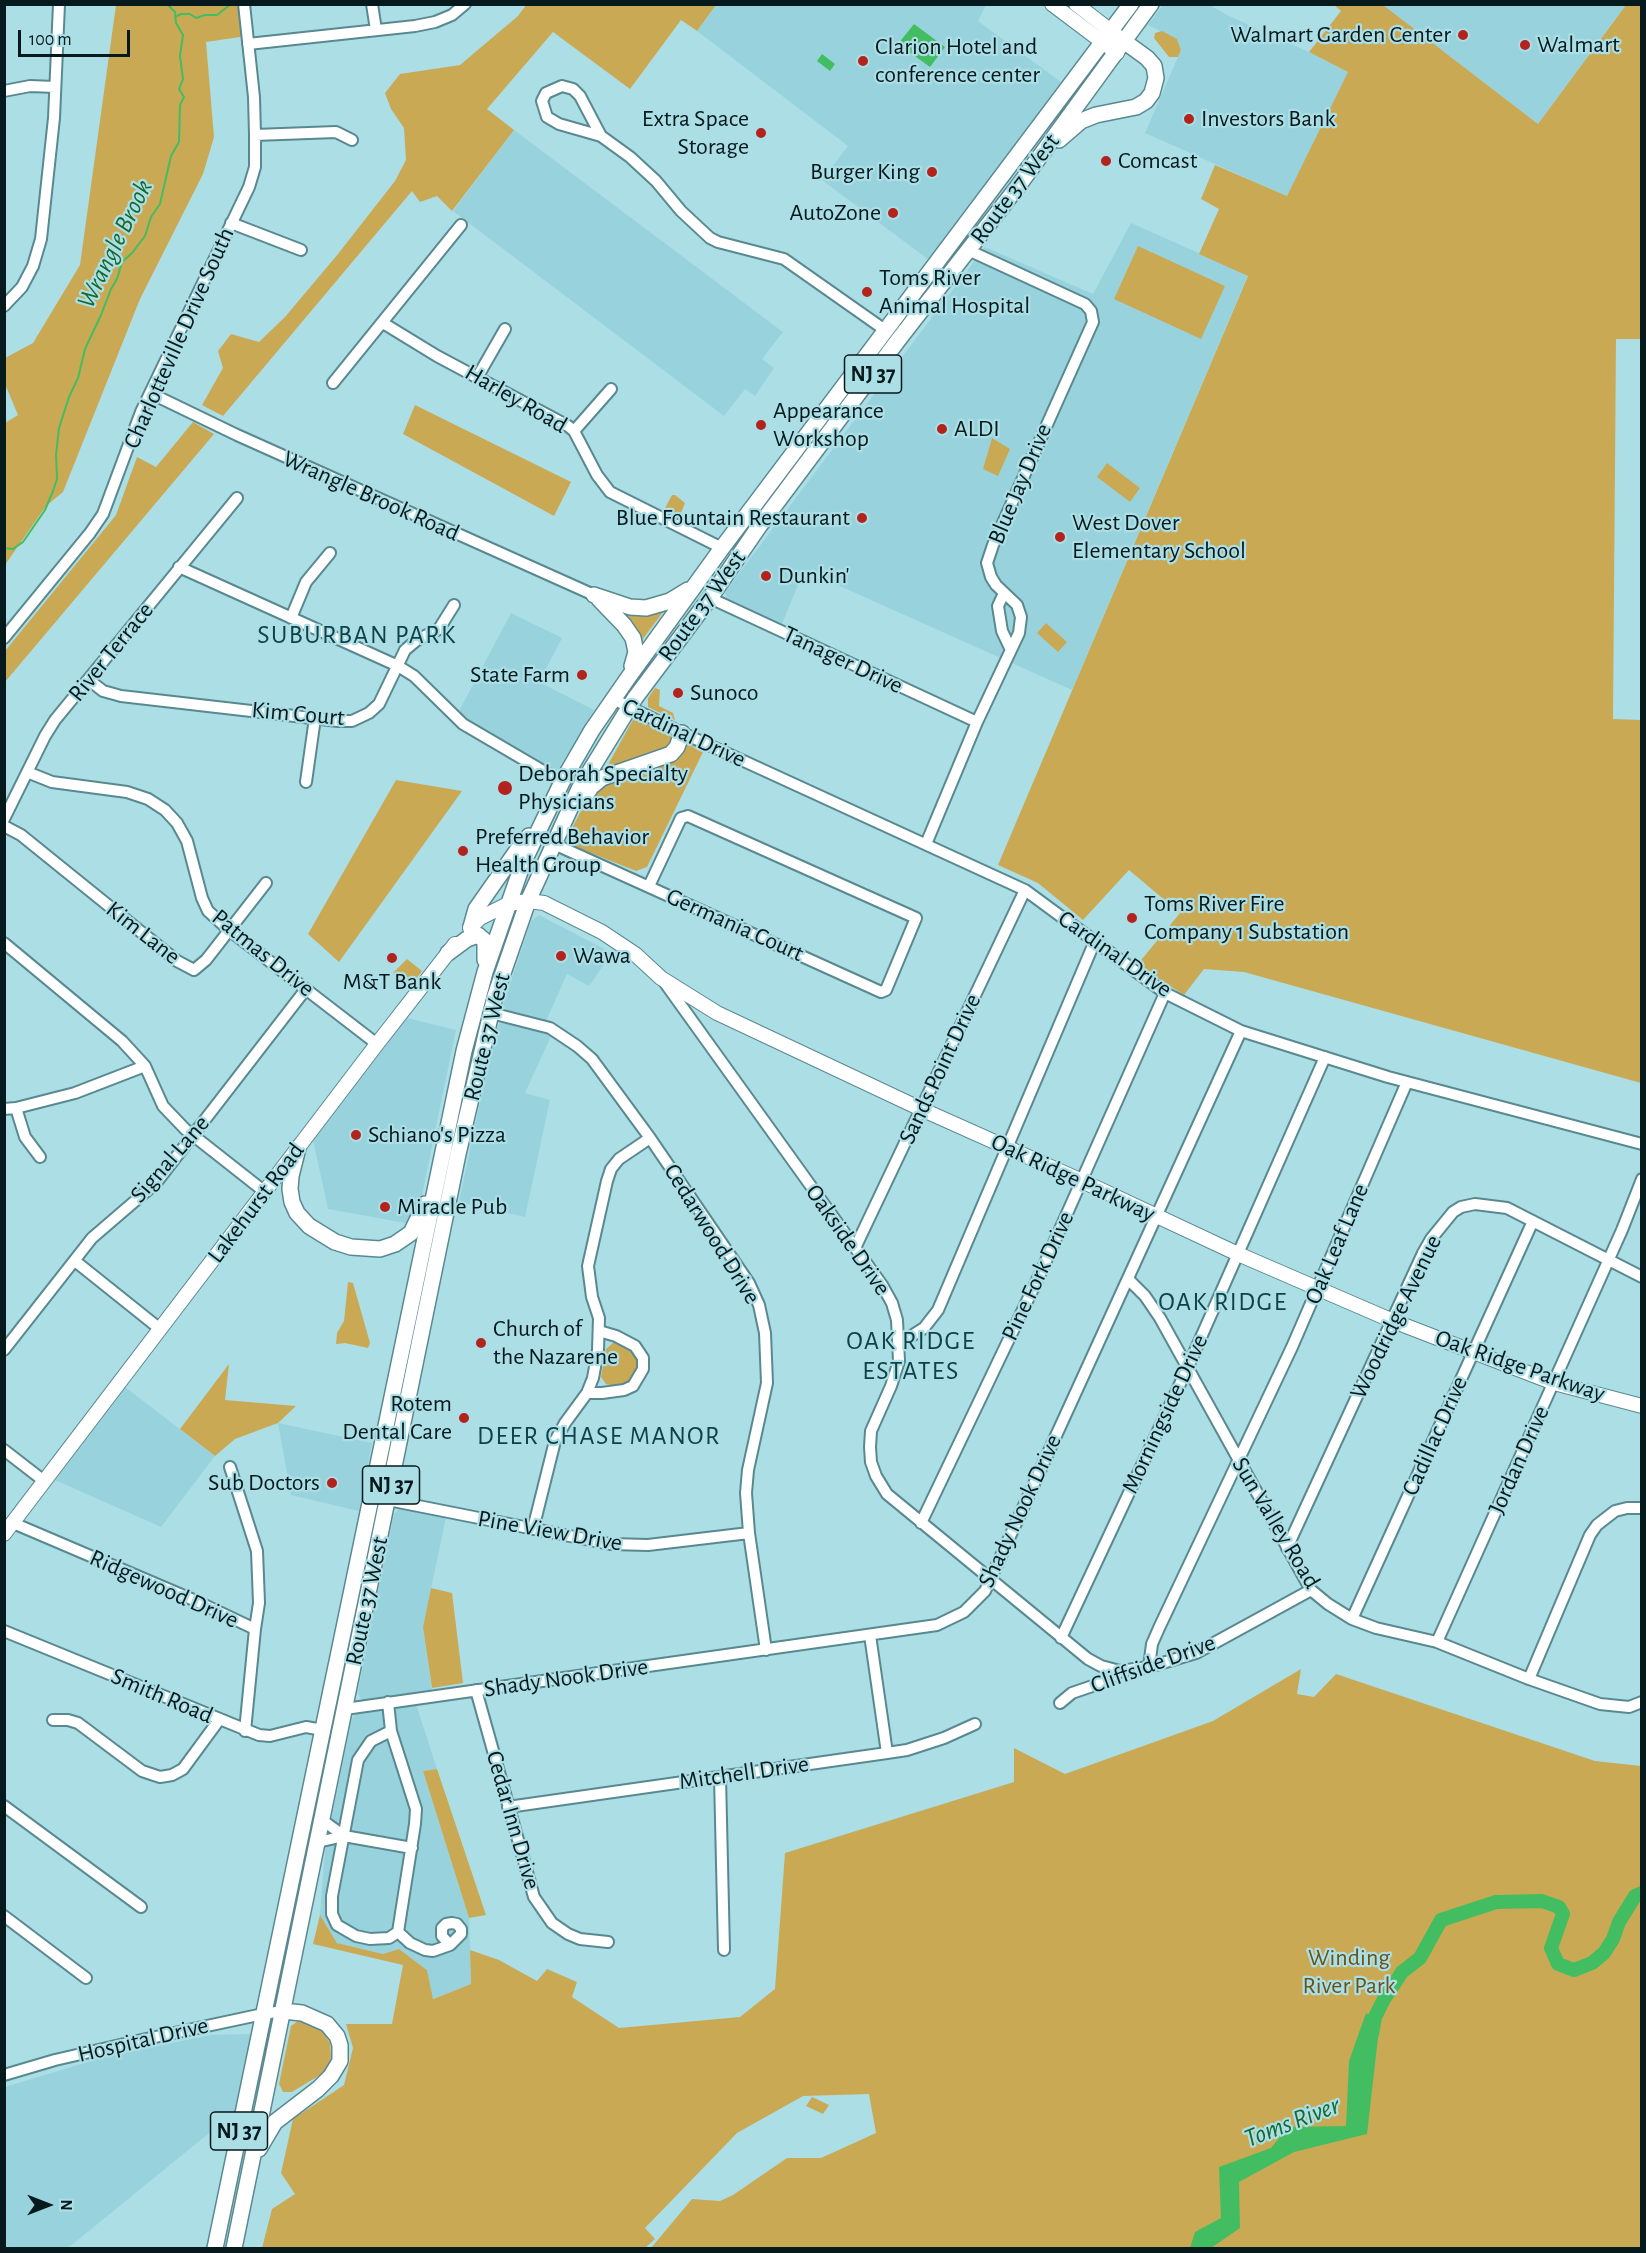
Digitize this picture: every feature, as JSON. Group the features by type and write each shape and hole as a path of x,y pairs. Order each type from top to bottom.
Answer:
{"highway":[{"name":"Route 37 West","path":"215,2248 464,1051 485,972 523,863 562,782 613,699 693,586 1131,4"},
{"name":"Route 37 West","path":"234,2248 458,1154 491,1013 528,901 579,789 629,708 710,598 737,556 1121,48 1151,4"},
{"path":"1041,153 1081,122 1096,115 1136,107 1146,101 1156,86 1154,66 1147,58 1121,48"},
{"path":"594,595 630,606 646,608 670,601 693,586"},
{"path":"594,595 624,625 636,645 628,678"},
{"path":"555,841 587,792 597,781 671,754 677,747 682,733"},
{"path":"471,927 476,909 516,852 543,820"},
{"path":"448,953 467,939 478,935 482,937 485,946 485,972"},
{"path":"298,1148 290,1189 297,1213 309,1226 335,1242 351,1247 380,1249 395,1244 411,1233 439,1170"},
{"path":"246,2188 260,2148 274,2122 318,2089 331,2076 340,2061 340,2045 337,2036 327,2024 302,2013 282,2012"}],"main road":[{"path":"1052,4 1121,48"},
{"path":"1076,4 1107,37"},
{"name":"Lakehurst Road","path":"9,1528 448,953 480,918 508,904 528,901"},
{"name":"Oak Ridge Parkway","path":"528,901 544,903 603,932 635,954 661,978 717,1013 1238,1254 1473,1353 1554,1383 1641,1406"}],"street":[{"path":"4,306 22,287 33,266 41,239 54,118 58,4"},
{"name":"Charlotteville Drive South","path":"4,638 83,542 103,514 150,393 249,187 255,167 255,135 244,4"},
{"path":"372,4 376,30"},
{"path":"248,44 435,22 452,15 465,4"},
{"path":"4,91 30,86 55,87"},
{"path":"601,136 580,96 573,89 562,86 546,93 542,100 547,117 559,124 601,136 630,157 710,238 784,259 885,330"},
{"path":"255,135 336,132 352,140"},
{"path":"231,223 301,250"},
{"path":"333,383 461,225"},
{"name":"Blue Jay Drive","path":"926,844 977,722 1019,633 1021,617 1017,605 991,577 987,563 1052,410 1090,329 1092,315 1085,304 968,250"},
{"name":"Harley Road","path":"383,323 437,356 543,411 574,431 597,475 610,492 722,548"},
{"path":"478,376 505,328"},
{"path":"574,431 611,389"},
{"name":"Wrangle Brook Road","path":"150,393 237,435 594,595"},
{"name":"River Terrace","path":"4,819 55,720 237,498"},
{"path":"291,618 306,582 330,553"},
{"path":"179,567 398,666 414,676 463,724 562,782"},
{"path":"1004,593 998,606 1002,631 1011,650"},
{"name":"Tanager Drive","path":"710,598 977,722"},
{"name":"Kim Court","path":"89,680 103,691 121,696 346,721 369,713 382,700 409,646 439,628 454,605"},
{"name":"Cardinal Drive","path":"613,699 682,733 1025,890 1166,993 1241,1031 1407,1082 1641,1144"},
{"path":"306,782 315,718"},
{"name":"Patmas Drive","path":"27,772 52,782 127,792 148,799 165,810 177,823 187,841 202,898 208,911 229,930 377,1044"},
{"name":"Germania Court","path":"555,841 649,886 884,992 916,918 692,816 681,818 649,886"},
{"name":"Kim Lane","path":"4,826 21,835 184,966 194,970 199,968 266,883"},
{"name":"Sands Point Drive","path":"855,1248 1025,890"},
{"path":"899,1344 924,1328 938,1310 1095,941"},
{"path":"7,949 122,1041 145,1066 164,1106 185,1129 265,1192"},
{"name":"Oakside Drive","path":"661,978 882,1285 892,1303 897,1320 899,1361 891,1386 871,1431 871,1462 887,1494 1088,1659 1101,1666 1120,1671"},
{"name":"Signal Lane","path":"4,1350 92,1238 156,1183 306,989"},
{"name":"Pine Fork Drive","path":"921,1524 1041,1272 1166,993"},
{"name":"Cedarwood Drive","path":"491,1013 550,1028 577,1046 591,1059 650,1138 749,1283 763,1318 767,1383 748,1470 746,1493 749,1533 766,1650"},
{"name":"Shady Nook Drive","path":"345,1709 937,1625 951,1620 970,1607 985,1591 1241,1031"},
{"name":"Morningside Drive","path":"1062,1638 1187,1368 1325,1057"},
{"path":"4,1109 75,1093 145,1066"},
{"name":"Oak Leaf Lane","path":"1149,1667 1152,1644 1159,1628 1239,1462 1318,1288 1407,1082"},
{"path":"16,1108 25,1137 40,1157"},
{"path":"533,1529 555,1441 587,1392 593,1378 598,1350 599,1318 592,1296 588,1266 607,1181 619,1160 650,1138"},
{"name":"Jordan Drive","path":"1437,1642 1554,1383 1641,1179"},
{"name":"Woodridge Avenue","path":"1287,1548 1427,1246 1453,1212 1461,1207 1486,1204 1508,1208 1641,1277"},
{"name":"Cadillac Drive","path":"1352,1619 1533,1221"},
{"path":"75,1261 160,1329"},
{"name":"Sun Valley Road","path":"1128,1279 1145,1296 1160,1318 1311,1590 1352,1619 1376,1628 1437,1642 1529,1679 1600,1704 1629,1707 1641,1702"},
{"path":"587,1392 602,1393 624,1390 633,1386 643,1369 643,1358 635,1346 616,1336 599,1331"},
{"path":"4,1450 44,1481"},
{"path":"230,1467 257,1551 259,1604 255,1629"},
{"name":"Pine View Drive","path":"388,1500 610,1544 632,1545 749,1533"},
{"path":"1529,1679 1590,1535 1597,1525 1615,1512 1627,1508 1641,1508"},
{"name":"Ridgewood Drive","path":"9,1528 196,1601 255,1629 245,1731"},
{"name":"Cliffside Drive","path":"1060,1703 1072,1693 1107,1681 1120,1671 1149,1667 1196,1653 1311,1590"},
{"name":"Smith Road","path":"4,1631 245,1731 270,1736 306,1727 323,1730"},
{"path":"870,1635 887,1753"},
{"name":"Cedar Inn Drive","path":"476,1689 534,1897 552,1923 568,1934 580,1939 608,1942"},
{"path":"388,1702 391,1731 416,1809 398,1932 389,1938 369,1939 356,1936 341,1928 334,1920 332,1896 361,1753 371,1741 391,1731"},
{"path":"53,1720 78,1723 142,1771 160,1777 172,1775 183,1769 219,1720"},
{"name":"Mitchell Drive","path":"508,1807 887,1753 944,1738 975,1724"},
{"path":"720,1777 724,1950"},
{"path":"4,1806 141,1907"},
{"path":"322,1820 344,1836"},
{"path":"318,1842 344,1836 412,1848"},
{"path":"4,1916 86,1978"},
{"path":"398,1932 410,1943 425,1950 433,1951 450,1945"},
{"name":"Hospital Drive","path":"4,2075 55,2060 262,2014 282,2012"}],"shaded area":[{"path":"716,5 986,5 978,21 1061,82 929,260 822,180 848,146 697,31"},
{"path":"1163,5 1210,5 1349,72 1287,196 1145,133 1181,50 1177,40 1148,25"},
{"path":"1382,5 1626,5 1538,124"},
{"path":"914,24 945,47 930,67 898,44"},
{"path":"822,54 835,64 830,71 817,61"},
{"path":"514,130 783,332 762,359 774,368 755,396 745,389 724,416 453,211"},
{"path":"1131,223 1248,275 1072,690 804,570 782,624 729,602 725,594 728,588 985,247 1093,294"},
{"path":"511,613 562,638 539,682 594,710 555,772 466,722 459,711"},
{"path":"539,915 612,953 589,986 567,974 546,1021 508,1012 503,1005 531,921"},
{"path":"407,1018 456,1030 419,1210 411,1224 328,1209 313,1140"},
{"path":"505,1022 552,1034 525,1093 550,1100 525,1217 459,1202 495,1031 499,1024"},
{"path":"125,1387 215,1456 161,1527 55,1480"},
{"path":"278,1423 372,1443 359,1511 291,1495"},
{"path":"400,1508 446,1517 423,1627 432,1691 365,1700 360,1698 358,1691 394,1514"},
{"path":"416,1704 437,1769 423,1771 469,1918 471,1984 432,1999 427,1970 399,1949 383,1954 337,1943 320,1915 325,1850 352,1718 358,1712"},
{"path":"1366,2013 1380,2020 1367,2134 1294,2152 1239,2182 1240,2228 1211,2248 1190,2248 1195,2232 1221,2218 1219,2167 1271,2148 1288,2127 1346,2126 1349,2061"},
{"path":"251,2034 235,2112 68,2248 5,2248 5,2087 104,2057 211,2035"}],"green space":[{"path":"116,5 244,5 247,36 206,42 214,137 203,174 140,299 63,492 46,506 5,565 5,423 18,415 5,384 5,358 33,343 80,265"},
{"path":"526,5 716,5 697,31 681,20 630,89 553,32 487,109 514,130 452,211 437,196 420,202 412,191 223,416 202,405 223,368 218,351 231,334 259,342 285,317 395,181 406,160 404,128 391,109 385,93 400,74 460,65 518,16"},
{"path":"1334,5 1383,5 1538,124 1626,5 1641,5 1642,339 1616,339 1613,719 1641,720 1641,1083 1244,972 1204,969 1184,995 1137,965 1180,913 1129,870 1083,920 1038,883 998,865 1248,276 1199,254 1219,209 1201,199 1215,165 1287,196 1348,72 1309,52 1341,11"},
{"path":"1162,31 1177,39 1181,50 1178,57 1169,57 1154,38 1155,33"},
{"path":"1138,246 1225,286 1201,339 1114,299"},
{"path":"415,405 571,482 554,516 403,434"},
{"path":"193,422 214,434 5,682 5,651 116,515 137,457 156,467"},
{"path":"992,438 1010,449 998,476 983,469"},
{"path":"1107,463 1140,488 1130,502 1097,477"},
{"path":"672,495 685,503 680,515 665,508"},
{"path":"620,611 663,611 663,612 642,640"},
{"path":"1046,623 1067,642 1058,652 1037,633"},
{"path":"655,688 660,690 659,706 673,713 675,720 648,707 648,698"},
{"path":"634,718 667,732 672,737 672,746 605,770"},
{"path":"691,744 704,750 690,746 703,752 647,867 636,871 568,846 567,838 587,799 595,790 683,745"},
{"path":"396,780 462,791 339,962 308,934"},
{"path":"407,959 422,971 411,986 393,973"},
{"path":"348,1282 353,1283 370,1343 368,1348 345,1343 336,1344 337,1333 344,1321"},
{"path":"614,1342 632,1348 640,1363 632,1381 615,1386 606,1384 601,1377 606,1349"},
{"path":"229,1364 225,1400 296,1406 278,1423 235,1439 215,1456 180,1429"},
{"path":"431,1588 452,1593 463,1683 432,1688 423,1627"},
{"name":"Winding River Park","path":"1301,1669 1297,1694 1314,1697 1336,1674 1595,1761 1641,1766 1641,2248 651,2248 692,2199 720,2201 733,2195 787,2158 821,2158 876,2133 869,2094 803,2096 737,2133 645,2228 655,2239 645,2248 262,2248 272,2209 295,2194 281,2173 293,2119 344,2085 353,2048 346,2024 392,2024 403,1965 313,1944 320,1915 337,1943 383,1954 399,1949 427,1970 433,1999 471,1984 470,1950 499,1960 537,1981 547,1969 577,1982 572,1997 619,2028 740,2017 775,1989 785,1853 1014,1782 1014,1748 1065,1774 1213,1721"},
{"path":"437,1769 486,1915 469,1918 423,1771"},
{"path":"298,2021 319,2028 323,2032 330,2043 331,2057 328,2066 320,2075 292,2092 283,2092 279,2084 291,2026"},
{"path":"812,2097 829,2105 823,2114 806,2106"}],"waterway":[{"name":"Wrangle Brook","path":"4,548 13,549 23,542 45,510 57,479 56,455 59,428 78,378 85,349 117,279 122,262 145,236 151,217 160,204 171,156 179,142 180,105 184,97 179,89 183,79 180,56 183,35 176,23 175,12 167,4"},
{"path":"175,17 181,14 190,14 196,18 217,15 231,4"},
{"name":"Toms River","path":"1372,2034 1375,2017 1383,2001 1402,1972 1420,1958 1441,1920 1496,1902 1542,1901 1559,1907 1563,1914 1551,1948 1558,1964 1574,1970 1592,1963 1604,1953 1635,1896 1642,1893"}],"place":[{"name":"Walmart Garden Center","path":"1463,35"},
{"name":"Walmart","path":"1525,45"},
{"name":"Clarion Hotel and conference center","path":"863,61"},
{"name":"Investors Bank","path":"1189,119"},
{"name":"Extra Space Storage","path":"761,133"},
{"name":"Comcast","path":"1106,161"},
{"name":"Burger King","path":"932,172"},
{"name":"AutoZone","path":"893,213"},
{"name":"Toms River Animal Hospital","path":"867,292"},
{"name":"Appearance Workshop","path":"761,425"},
{"name":"ALDI","path":"942,429"},
{"name":"Blue Fountain Restaurant","path":"862,518"},
{"name":"West Dover Elementary School","path":"1060,537"},
{"name":"Dunkin'","path":"766,576"},
{"name":"State Farm","path":"582,675"},
{"name":"Sunoco","path":"678,693"},
{"name":"Deborah Specialty Physicians","path":"505,788"},
{"name":"Preferred Behavior Health Group","path":"463,851"},
{"name":"Toms River Fire Company 1 Substation","path":"1132,918"},
{"name":"Wawa","path":"561,956"},
{"name":"M&T Bank","path":"392,958"},
{"name":"Schiano's Pizza","path":"356,1135"},
{"name":"Miracle Pub","path":"385,1207"},
{"name":"Church of the Nazarene","path":"481,1343"},
{"name":"Rotem Dental Care","path":"464,1418"},
{"name":"Sub Doctors","path":"332,1483"}],"district":[{"name":"SUBURBAN PARK","path":"357,635"},
{"name":"OAK RIDGE","path":"1223,1302"},
{"name":"OAK RIDGE ESTATES","path":"911,1356"},
{"name":"DEER CHASE MANOR","path":"599,1436"}]}
